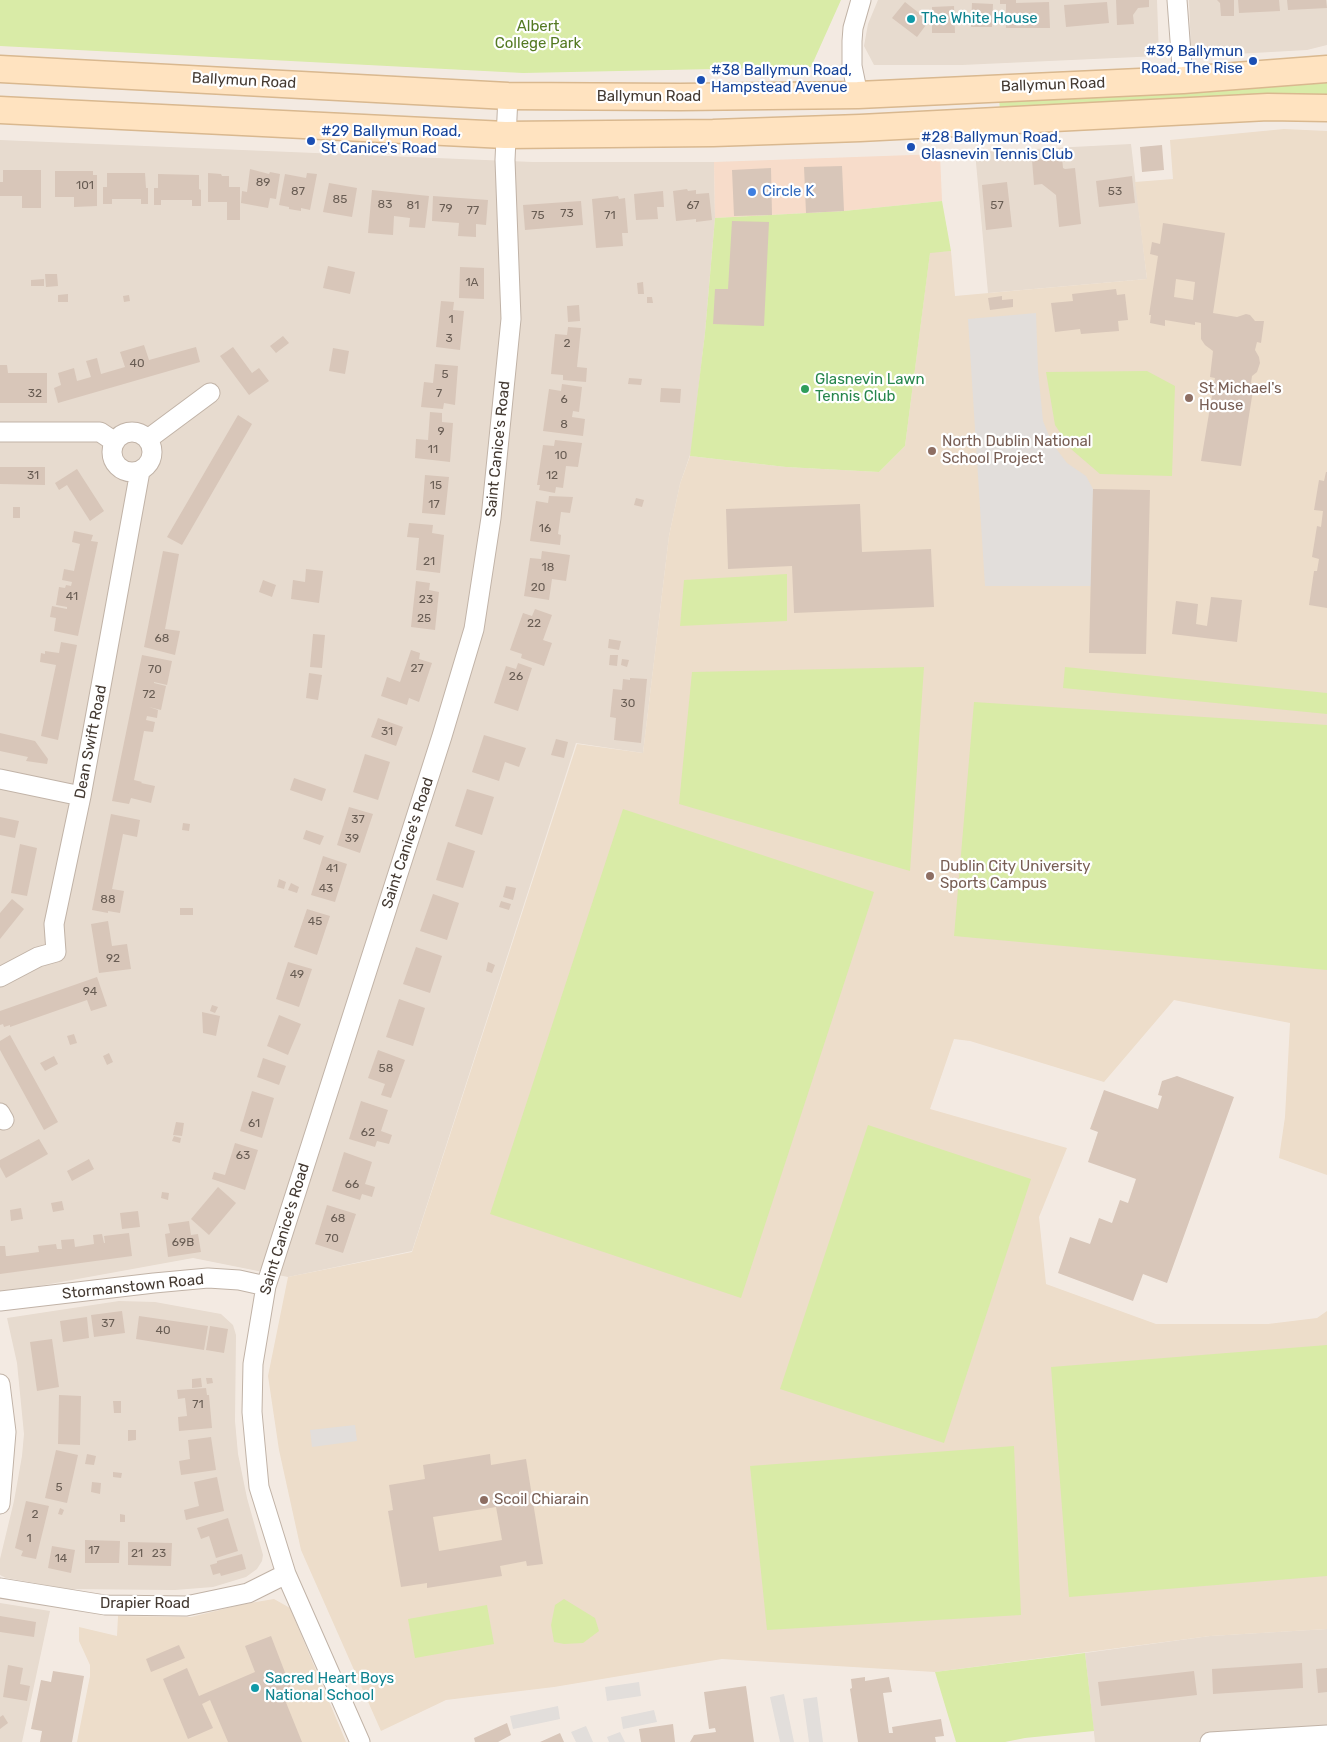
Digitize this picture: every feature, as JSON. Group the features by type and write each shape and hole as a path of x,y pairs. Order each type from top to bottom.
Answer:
{"main road":[{"name":"Ballymun Road","path":"0,69 508,96 680,97 858,95 1183,80 1327,69"},
{"path":"858,95 860,128"},
{"path":"0,110 505,135 860,128 1268,107 1327,108"}],"street":[{"path":"858,95 852,66 852,41 853,28 861,0"},
{"path":"1177,0 1183,80"},
{"name":"Saint Canice's Road","path":"360,1742 286,1574 259,1487 252,1412 253,1364 266,1286 442,736 474,629 491,518 511,319 505,166 508,96"},
{"path":"148,439 210,393"},
{"path":"130,431 138,432 146,436 151,443 153,450 152,458 148,465 134,472 119,468 114,462 112,453 115,442 116,438 124,433 130,431"},
{"path":"0,432 100,432 115,442"},
{"name":"Dean Swift Road","path":"0,977 38,957 56,952 54,924 81,796 140,470"},
{"path":"0,778 81,796"},
{"name":"Stormanstown Road","path":"0,1301 208,1278 239,1280 266,1286"},
{"path":"0,1384 6,1432 0,1504"},
{"name":"Drapier Road","path":"0,1588 105,1605 186,1606 248,1593 286,1574"},
{"path":"1210,1742 1327,1735"}],"shaded area":[{"path":"878,0 1157,0 1159,56 962,65 874,65 864,46 868,24"},
{"path":"1189,0 1327,0 1327,45 1307,50 1200,56 1191,51"},
{"name":"Dublin City University Sports Campus","path":"1284,129 1327,131 1327,1175 1279,1158 1285,1117 1290,1023 1174,1000 1104,1082 970,1041 954,1039 930,1109 1067,1148 1039,1217 1046,1284 1156,1324 1268,1324 1317,1318 1327,1311 1327,1629 1210,1636 935,1672 722,1659 554,1687 446,1700 381,1731 301,1550 279,1450 268,1376 288,1277 412,1252 577,744 643,753 669,536 680,484 690,456 786,467 879,472 905,446 930,252 951,251 955,296 1147,279 1135,182 1173,179 1170,140"},
{"path":"0,140 533,162 714,162 715,218 705,333 691,452 680,484 669,536 643,753 576,743 412,1251 288,1277 193,1258 39,1286 0,1291"},
{"path":"1131,144 1147,279 988,293 975,152"},
{"name":"Circle K","path":"940,154 942,201 844,211 715,218 714,162"},
{"path":"1036,313 1038,370 1043,421 1052,443 1067,463 1086,476 1093,489 1091,586 985,586 968,319"},
{"path":"119,1301 155,1302 221,1314 233,1325 236,1335 235,1421 238,1454 247,1498 263,1555 257,1569 246,1577 213,1587 175,1590 69,1589 6,1578 0,1575 0,1559 14,1501 24,1434 17,1363 7,1318"},
{"path":"355,1425 357,1441 312,1447 310,1430"},
{"path":"274,1599 290,1608 346,1742 77,1742 90,1676 90,1665 79,1641 79,1627 117,1636 118,1616 191,1617"},
{"path":"0,1603 50,1611 22,1742 0,1742"},
{"path":"1327,1629 1327,1742 1095,1742 1085,1653 1210,1636"},
{"path":"639,1682 641,1696 607,1701 605,1687"},
{"path":"784,1694 794,1742 780,1742 770,1697"},
{"path":"817,1697 823,1742 809,1742 803,1699"},
{"path":"558,1706 560,1719 513,1729 510,1716"},
{"path":"654,1710 657,1722 623,1729 621,1717"},
{"path":"586,1726 593,1742 576,1742 571,1732"},
{"path":"620,1732 625,1742 609,1742 607,1737"}],"green space":[{"name":"Albert College Park","path":"0,0 841,0 811,67 523,73 0,46"},
{"path":"1327,81 1327,98 1000,111 999,98"},
{"name":"Glasnevin Lawn Tennis Club","path":"942,201 951,251 930,253 905,446 879,472 786,467 690,456 705,333 715,218 844,211"},
{"path":"1147,371 1175,386 1172,476 1100,474 1071,449 1055,425 1046,372"},
{"path":"787,574 787,621 680,626 684,580"},
{"path":"924,667 910,871 679,804 692,672"},
{"path":"1065,667 1327,693 1327,714 1063,688"},
{"path":"974,702 1327,725 1327,970 954,936"},
{"path":"623,809 874,892 741,1298 490,1214"},
{"path":"868,1125 1031,1179 944,1443 780,1389"},
{"path":"1327,1345 1327,1576 1069,1597 1051,1367"},
{"path":"1014,1446 1021,1615 767,1630 750,1466"},
{"path":"564,1599 595,1618 599,1631 583,1643 564,1644 554,1642 551,1625 555,1605"},
{"path":"487,1605 494,1644 415,1658 408,1619"},
{"path":"1085,1653 1094,1731 1025,1738 1005,1742 956,1742 935,1672"}],"building":[{"path":"1000,0 1016,0 1016,3 1049,2 1050,28 1006,28 1006,4 1000,4"},
{"path":"1116,0 1149,0 1149,7 1138,8 1133,15 1134,24 1117,25"},
{"path":"1217,0 1234,0 1234,16 1221,16 1220,3"},
{"path":"1238,0 1279,0 1280,11 1239,13"},
{"path":"1287,0 1326,0 1327,8 1288,10"},
{"name":"The White House","path":"905,2 929,21 917,37 892,18"},
{"path":"1107,2 1109,23 1066,27 1064,5"},
{"path":"972,3 993,4 992,27 971,27"},
{"path":"954,6 955,33 932,33 932,7"},
{"path":"1162,145 1164,170 1142,172 1140,147"},
{"path":"1062,158 1063,168 1075,168 1081,224 1059,227 1056,195 1042,184 1034,185 1032,160"},
{"path":"842,166 844,211 806,213 804,167"},
{"name":"Circle K","path":"771,168 772,215 734,216 732,170"},
{"path":"250,169 269,174 270,172 280,174 276,199 270,198 268,208 241,203 242,191 247,192"},
{"path":"3,170 41,170 41,208 22,208 22,196 0,196 0,182 3,182"},
{"path":"55,171 93,171 93,175 97,175 97,206 74,207 74,197 55,197"},
{"path":"107,173 145,173 146,188 148,188 148,204 141,204 141,199 112,199 112,204 103,204 103,187 107,187"},
{"path":"208,173 229,176 229,187 240,187 240,220 227,220 227,202 208,202"},
{"path":"307,173 317,174 310,210 301,208 301,211 279,205 285,174 306,178"},
{"path":"158,174 199,175 201,206 192,206 192,200 161,200 161,205 154,205 154,188 158,188"},
{"path":"1132,176 1135,203 1099,207 1096,181"},
{"path":"1007,182 1012,227 986,230 982,185"},
{"path":"329,183 357,188 352,217 323,212"},
{"path":"687,189 688,191 696,190 696,194 709,193 712,220 696,222 696,219 676,221 673,191"},
{"path":"372,190 429,196 425,228 409,227 410,218 394,216 393,235 368,233"},
{"path":"663,191 664,207 657,207 658,219 636,220 634,194"},
{"path":"433,196 488,200 486,225 476,224 476,237 458,236 459,223 432,221"},
{"path":"618,196 619,199 625,198 628,233 622,233 623,246 596,248 592,199"},
{"path":"581,201 583,225 525,230 523,205"},
{"path":"732,221 769,222 764,326 713,324 715,289 728,289"},
{"path":"1163,223 1225,233 1213,313 1237,317 1246,314 1250,315 1255,321 1264,321 1261,343 1257,342 1255,350 1260,363 1257,372 1252,376 1251,383 1254,384 1241,466 1201,461 1215,378 1210,377 1213,351 1201,339 1201,323 1195,322 1195,325 1165,320 1165,326 1150,323 1151,315 1149,315 1158,256 1150,254 1152,242 1160,244","holes":["1176,279 1195,282 1193,300 1174,297"]},
{"path":"328,266 355,272 350,294 323,288"},
{"path":"460,267 484,268 484,299 459,298"},
{"path":"45,274 57,274 58,286 46,287"},
{"path":"44,279 44,286 31,286 31,280"},
{"path":"643,282 644,294 638,294 637,283"},
{"path":"1116,289 1117,295 1125,294 1128,320 1118,321 1119,331 1081,334 1080,329 1055,332 1051,303 1073,301 1072,294"},
{"path":"68,294 68,302 58,302 58,295"},
{"path":"129,295 130,301 124,302 123,296"},
{"path":"1002,296 1002,300 1013,299 1013,307 990,310 988,298"},
{"path":"647,297 652,297 653,303 647,303"},
{"path":"441,301 454,302 453,310 464,311 460,350 436,347"},
{"path":"579,305 580,321 568,322 567,306"},
{"path":"568,327 581,328 577,367 587,368 586,382 563,380 563,375 551,374 555,334 567,335"},
{"path":"283,336 289,343 276,353 270,346"},
{"path":"144,345 149,360 196,347 200,362 58,403 54,388 61,385 58,373 74,368 77,381 91,377 86,361 97,358 101,374 125,367 120,352"},
{"path":"233,347 252,373 259,368 269,381 249,395 220,356"},
{"path":"333,348 349,351 345,374 329,371"},
{"path":"435,364 458,366 455,405 444,403 443,409 421,407 424,382 433,383"},
{"path":"0,365 7,365 8,373 47,373 47,403 0,403"},
{"path":"629,378 642,379 641,385 628,384"},
{"path":"562,384 582,387 579,412 573,411 572,417 585,419 583,436 543,431 549,389 561,391"},
{"path":"661,388 681,389 680,403 660,402"},
{"path":"430,412 442,413 442,422 453,423 450,462 415,458 416,439 428,440"},
{"path":"238,415 252,424 182,545 167,537"},
{"path":"555,440 582,443 578,467 566,466 563,488 556,487 555,493 539,490 540,485 537,485 543,445 554,446"},
{"path":"0,467 45,467 45,485 0,484"},
{"path":"77,469 104,511 90,521 67,485 59,490 55,483"},
{"path":"1326,472 1327,608 1309,605 1314,571 1317,571 1319,559 1312,557 1317,526 1321,527 1323,511 1314,510 1319,480 1324,481"},
{"path":"425,475 449,477 445,515 422,513"},
{"path":"1093,489 1150,490 1146,654 1089,653"},
{"path":"549,496 573,497 570,513 561,512 558,534 561,535 560,545 530,541 536,501 548,503"},
{"path":"636,498 644,500 642,507 634,505"},
{"path":"860,504 862,552 931,549 934,607 794,613 792,566 728,569 726,509"},
{"path":"13,507 20,507 20,518 13,518"},
{"path":"409,523 433,525 432,533 444,535 440,573 416,570 419,538 407,537"},
{"path":"74,531 93,535 91,541 98,542 78,636 54,631 56,618 50,617 52,606 67,609 67,607 56,605 59,587 71,586 72,582 62,580 64,569 74,571 80,544 72,542"},
{"path":"163,551 179,554 165,629 180,631 175,655 144,647"},
{"path":"542,551 570,555 566,581 552,579 549,600 524,596 530,558 541,559"},
{"path":"306,569 323,571 319,603 291,599 293,580 305,582"},
{"path":"263,580 276,585 272,597 259,592"},
{"path":"416,581 430,583 429,590 439,592 435,630 411,627"},
{"path":"1211,597 1242,600 1237,642 1172,634 1176,601 1198,604 1196,624 1207,626"},
{"path":"535,609 552,615 543,640 552,643 544,666 521,658 522,654 510,650 523,613 532,616"},
{"path":"313,634 325,635 322,668 310,667"},
{"path":"609,639 621,641 619,650 608,648"},
{"path":"61,642 77,645 58,740 41,736 56,665 40,662 41,653 45,654 45,651 59,653"},
{"path":"411,650 420,653 419,659 432,663 419,702 409,698 407,705 381,696 387,677 400,682"},
{"path":"142,655 172,661 167,685 154,682 166,686 161,710 149,707 158,710 157,718 147,716 146,720 155,722 153,732 144,731 134,780 155,786 151,803 131,798 129,804 112,801"},
{"path":"610,655 618,655 617,666 609,665"},
{"path":"622,659 629,660 627,667 621,665"},
{"path":"518,663 532,668 518,711 494,703 506,666 516,669"},
{"path":"309,673 322,675 318,700 306,698"},
{"path":"630,678 647,679 641,743 614,740 616,718 610,717 613,689 622,690 623,679 630,680"},
{"path":"378,718 403,727 396,746 371,737"},
{"path":"0,733 35,741 48,759 47,764 26,761 28,757 0,751"},
{"path":"484,735 526,748 519,767 505,762 499,781 472,772"},
{"path":"556,739 568,742 564,758 551,755"},
{"path":"365,754 390,762 378,800 353,792"},
{"path":"294,778 326,789 322,801 290,790"},
{"path":"467,789 494,797 482,835 455,826"},
{"path":"349,807 373,814 360,853 337,845"},
{"path":"111,814 140,820 137,837 123,834 112,889 124,891 120,913 92,910"},
{"path":"0,817 19,821 15,838 0,835"},
{"path":"183,823 190,824 189,831 182,830"},
{"path":"306,830 324,836 320,845 303,839"},
{"path":"448,842 475,851 463,888 436,880"},
{"path":"20,844 37,848 27,896 11,893"},
{"path":"323,856 347,864 335,902 311,895"},
{"path":"279,879 286,882 284,889 277,887"},
{"path":"291,883 299,887 297,893 288,890"},
{"path":"506,886 516,888 513,900 503,897"},
{"path":"433,894 459,903 447,940 420,931"},
{"path":"12,899 24,909 0,939 0,913"},
{"path":"501,901 511,904 509,910 499,907"},
{"path":"180,908 193,908 193,915 180,915"},
{"path":"307,909 330,916 317,955 294,947"},
{"path":"108,921 112,946 127,944 131,969 99,973 91,924"},
{"path":"416,947 442,956 430,993 403,984"},
{"path":"288,962 312,969 299,1007 276,999"},
{"path":"488,962 495,965 492,973 486,971"},
{"path":"97,977 107,1006 91,1011 87,1000 10,1027 10,1025 4,1027 3,1024 0,1025 0,1011"},
{"path":"399,999 425,1008 413,1046 386,1037"},
{"path":"212,1005 218,1007 215,1013 210,1011"},
{"path":"202,1012 220,1016 216,1036 203,1033"},
{"path":"279,1015 301,1024 288,1055 267,1046"},
{"path":"74,1034 77,1043 70,1045 67,1036"},
{"path":"10,1035 58,1122 44,1130 0,1050 0,1041"},
{"path":"378,1050 405,1060 391,1098 381,1095 385,1084 368,1078"},
{"path":"109,1053 113,1062 107,1065 103,1056"},
{"path":"54,1056 58,1064 45,1071 40,1063"},
{"path":"263,1058 286,1066 279,1085 257,1077"},
{"path":"1177,1076 1234,1097 1167,1283 1143,1274 1133,1301 1058,1273 1070,1237 1090,1244 1099,1218 1112,1223 1120,1200 1128,1203 1136,1179 1088,1162 1098,1132 1090,1129 1104,1090 1158,1109 1162,1096 1158,1095 1162,1081"},
{"path":"252,1091 274,1098 262,1138 240,1131"},
{"path":"361,1101 388,1110 381,1131 392,1135 389,1144 377,1141 375,1147 349,1139"},
{"path":"176,1122 184,1123 182,1136 173,1135"},
{"path":"174,1136 181,1138 180,1143 172,1141"},
{"path":"39,1139 48,1154 6,1178 0,1167 0,1160"},
{"path":"235,1143 258,1150 245,1190 212,1179 214,1172 225,1175"},
{"path":"344,1152 372,1162 365,1184 375,1187 372,1197 362,1194 360,1200 332,1191"},
{"path":"89,1159 94,1169 72,1181 67,1171"},
{"path":"218,1187 236,1203 209,1235 191,1219"},
{"path":"162,1192 169,1193 168,1200 161,1198"},
{"path":"62,1201 64,1210 53,1212 51,1203"},
{"path":"327,1205 356,1214 343,1253 315,1244"},
{"path":"21,1208 23,1219 11,1221 10,1210"},
{"path":"138,1211 140,1227 122,1229 120,1213"},
{"path":"189,1221 191,1235 198,1234 201,1252 168,1257 165,1234 170,1233 168,1224"},
{"path":"129,1233 132,1256 0,1274 0,1246 5,1246 6,1256 8,1256 39,1252 38,1246 56,1244 57,1249 62,1249 61,1240 74,1239 75,1247 94,1244 93,1235 102,1234 105,1243 104,1236"},
{"path":"122,1311 125,1333 94,1337 91,1315"},
{"path":"139,1316 208,1326 204,1350 136,1339"},
{"path":"87,1317 89,1338 63,1342 60,1321"},
{"path":"210,1326 228,1329 224,1353 206,1350"},
{"path":"52,1339 59,1387 37,1391 30,1342"},
{"path":"201,1378 202,1387 192,1388 192,1379"},
{"path":"206,1378 212,1378 213,1383 207,1384"},
{"path":"206,1388 207,1395 209,1395 212,1428 179,1431 178,1417 187,1416 185,1398 178,1399 177,1390"},
{"path":"59,1395 81,1396 80,1445 58,1444"},
{"path":"113,1401 121,1401 121,1413 114,1413"},
{"path":"128,1430 136,1430 136,1440 128,1441"},
{"path":"211,1437 216,1470 181,1475 179,1461 190,1459 188,1440"},
{"path":"56,1450 78,1455 67,1503 45,1498"},
{"path":"87,1454 96,1456 94,1465 85,1464"},
{"path":"490,1454 491,1465 526,1459 543,1564 527,1566 526,1561 500,1566 502,1576 427,1588 427,1583 401,1587 388,1511 393,1510 389,1485 425,1479 423,1465","holes":["496,1507 502,1540 439,1551 433,1517"]},
{"path":"113,1472 122,1473 121,1478 113,1477"},
{"path":"217,1477 224,1511 186,1520 184,1510 199,1506 194,1482"},
{"path":"92,1482 101,1483 100,1494 91,1492"},
{"path":"26,1501 49,1506 36,1559 21,1556 23,1551 15,1548"},
{"path":"60,1508 64,1510 62,1515 58,1514"},
{"path":"120,1514 125,1515 125,1522 120,1522"},
{"path":"228,1518 238,1551 216,1558 209,1536 201,1539 197,1528"},
{"path":"85,1540 120,1541 119,1563 85,1563"},
{"path":"128,1542 172,1543 171,1566 128,1565"},
{"path":"52,1546 75,1550 71,1573 48,1568"},
{"path":"242,1554 246,1569 221,1576 220,1573 213,1575 210,1565 217,1563 217,1561"},
{"path":"0,1616 36,1622 34,1637 0,1632"},
{"name":"Sacred Heart Boys National School","path":"271,1636 294,1696 285,1700 302,1742 228,1742 210,1700 202,1704 213,1728 188,1739 163,1679 187,1668 199,1696 255,1672 245,1646"},
{"path":"179,1645 185,1658 151,1672 146,1659"},
{"path":"1302,1663 1303,1688 1213,1694 1212,1669"},
{"path":"8,1665 23,1668 20,1684 30,1686 27,1701 3,1697"},
{"path":"1327,1668 1327,1692 1318,1693 1316,1669"},
{"path":"53,1671 84,1676 72,1742 40,1742 42,1731 31,1729 41,1680 51,1682"},
{"path":"1194,1671 1197,1695 1101,1706 1098,1682"},
{"path":"865,1677 865,1681 889,1677 892,1692 883,1693 889,1733 893,1733 892,1727 941,1719 944,1736 935,1737 936,1742 858,1742 850,1689 852,1688 851,1679"},
{"path":"746,1686 754,1742 690,1742 694,1735 716,1732 715,1728 709,1729 704,1692"},
{"path":"3,1715 8,1723 0,1729 0,1717"},
{"path":"507,1723 511,1735 498,1742 475,1742 474,1738"},
{"path":"673,1724 675,1742 641,1742 639,1729"},
{"path":"560,1733 564,1742 540,1742"}],"place":[{"name":"The White House","path":"911,19"},
{"name":"#39 Ballymun Road, The Rise","path":"1253,61"},
{"name":"#38 Ballymun Road, Hampstead Avenue","path":"701,80"},
{"name":"#29 Ballymun Road, St Canice's Road","path":"311,141"},
{"name":"#28 Ballymun Road, Glasnevin Tennis Club","path":"911,147"},
{"name":"Circle K","path":"752,192"},
{"name":"Glasnevin Lawn Tennis Club","path":"805,389"},
{"name":"St Michael's House","path":"1189,398"},
{"name":"North Dublin National School Project","path":"932,451"},
{"name":"Dublin City University Sports Campus","path":"930,876"},
{"name":"Scoil Chiarain","path":"484,1500"},
{"name":"Sacred Heart Boys National School","path":"255,1688"}]}
